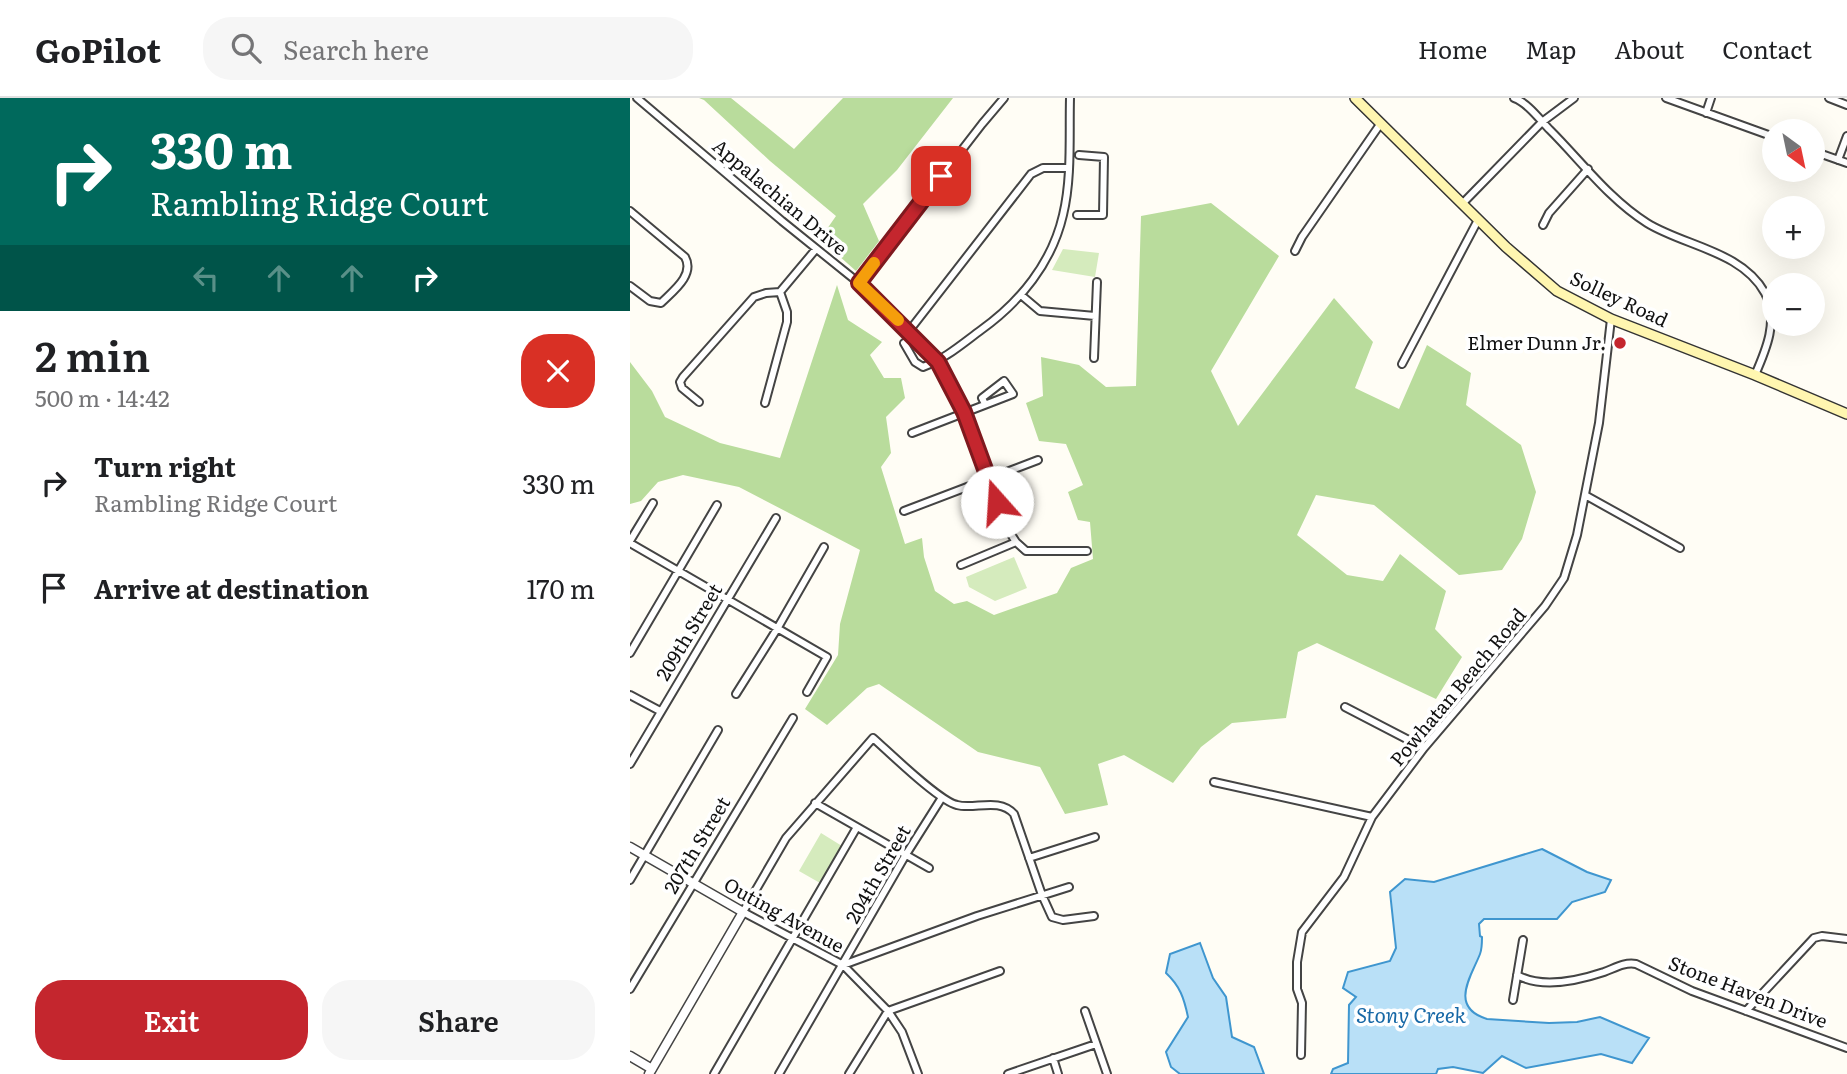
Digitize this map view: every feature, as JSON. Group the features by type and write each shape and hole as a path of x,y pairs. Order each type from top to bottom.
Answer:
{"main road":[{"name":"Solley Road","path":"1355,98 1478,220 1557,291 1611,319 1847,414"}],"street":[{"name":"Appalachian Drive","path":"637,98 859,283 938,362 964,412 1005,526 1016,542"},
{"path":"859,283 973,134 1004,98"},
{"path":"904,343 915,362 923,367 938,362 1006,312 1049,256 1063,215 1068,168 1070,98"},
{"path":"1514,98 1520,100 1615,198 1647,223 1736,263 1755,278 1762,289"},
{"path":"1462,204 1542,122 1574,98"},
{"path":"1666,98 1762,133"},
{"path":"1706,113 1711,98"},
{"path":"1829,98 1847,104"},
{"path":"1296,251 1302,237 1381,123"},
{"path":"1838,160 1847,136"},
{"path":"1077,215 1103,215 1104,157 1079,155"},
{"path":"1825,155 1847,163"},
{"path":"909,331 1031,174 1043,168 1068,168"},
{"path":"1543,225 1549,214 1588,169"},
{"path":"630,211 685,257 688,263 688,273 661,303 650,301 630,286"},
{"path":"1402,364 1478,220"},
{"path":"699,402 682,388 680,382 683,377 754,297 780,292 816,249"},
{"path":"1094,358 1097,282"},
{"path":"765,403 787,322 787,312 780,292"},
{"path":"1021,295 1040,311 1095,316"},
{"name":"Powhatan Beach Road","path":"1301,1055 1302,1003 1297,989 1297,962 1302,932 1344,877 1372,817 1424,748 1559,587 1568,567 1599,424 1611,319"},
{"path":"1755,375 1770,336"},
{"path":"912,433 1013,394 1004,381 982,398 985,404"},
{"path":"904,511 1038,460"},
{"path":"1585,495 1680,548"},
{"path":"653,503 630,542 677,572 827,657 807,692"},
{"path":"630,653 717,505"},
{"name":"209th Street","path":"630,764 776,518"},
{"path":"961,565 1016,542 1026,551 1087,551"},
{"path":"736,694 824,547"},
{"path":"630,695 660,711"},
{"path":"1345,707 1424,748"},
{"name":"207th Street","path":"630,989 793,718"},
{"path":"630,880 718,730"},
{"path":"630,1056 653,1072 786,838 873,738 942,799 960,806 984,803 1010,809 1052,917 1063,920 1094,916"},
{"path":"1214,782 1372,817"},
{"name":"204th Street","path":"779,1074 905,856 942,799"},
{"path":"815,803 929,868"},
{"path":"714,1074 857,827"},
{"path":"1029,858 1095,837"},
{"name":"Outing Avenue","path":"630,847 843,965 888,1011 902,1032 918,1074"},
{"path":"843,965 977,916 1069,887"},
{"path":"1746,1011 1814,938 1822,936 1847,939"},
{"path":"1514,1000 1523,940"},
{"name":"Stone Haven Drive","path":"1517,975 1533,983 1546,984 1633,963 1692,991 1847,1048"},
{"path":"849,1074 888,1011 1000,971"},
{"path":"1084,1011 1107,1074"},
{"path":"1008,1074 1096,1044"},
{"path":"1053,1058 1058,1074"}],"green space":[{"path":"699,98 731,98 794,149 843,98 953,98 897,170 863,204 879,241 856,271 820,239 836,216"},
{"path":"1211,203 1279,256 1211,371 1238,426 1334,298 1373,342 1355,388 1399,409 1427,345 1471,373 1466,405 1521,445 1536,492 1522,539 1502,570 1459,575 1374,505 1316,495 1297,535 1347,575 1383,581 1400,554 1446,591 1435,629 1462,657 1436,699 1317,643 1298,652 1286,718 1232,723 1201,747 1173,783 1124,755 1098,764 1108,805 1065,814 1040,767 978,752 879,684 867,688 827,725 805,709 838,655 840,624 860,550 739,487 683,475 658,482 641,501 630,504 630,362 652,391 665,417 720,443 780,458 837,285 848,320 882,342 870,355 884,378 901,378 905,398 886,417 891,453 881,467 905,544 922,538 924,557 935,591 954,604 967,601 994,615 1057,593 1071,568 1093,559 1090,522 1078,520 1068,492 1083,485 1066,444 1039,441 1026,403 1043,396 1041,357 1079,365 1106,387 1136,386 1141,216"},
{"path":"1063,249 1099,253 1095,277 1052,270"},
{"path":"1014,557 1027,588 995,601 969,587 966,577"},
{"path":"821,833 842,846 820,883 799,871"}],"water":[{"name":"Stony Creek","path":"1542,849 1587,872 1611,880 1605,892 1572,902 1557,919 1484,919 1479,924 1481,952 1466,990 1468,1007 1475,1014 1487,1019 1549,1023 1577,1022 1600,1017 1649,1038 1632,1063 1601,1054 1526,1068 1502,1056 1483,1073 1453,1067 1438,1069 1436,1074 1331,1074 1333,1069 1348,1063 1349,1005 1356,997 1343,988 1348,972 1390,961 1396,948 1390,892 1405,879 1434,882"},
{"path":"1200,943 1213,978 1226,997 1232,1037 1254,1047 1264,1074 1180,1074 1171,1067 1166,1052 1188,1017 1181,993 1166,973 1170,954"}],"slow traffic":[{"path":"874,263 859,283 898,320"}],"place":[{"name":"Elmer Dunn Jr.","path":"1620,343"}],"route":[{"path":"941,176 859,283 938,362 964,412 997,502"}]}
